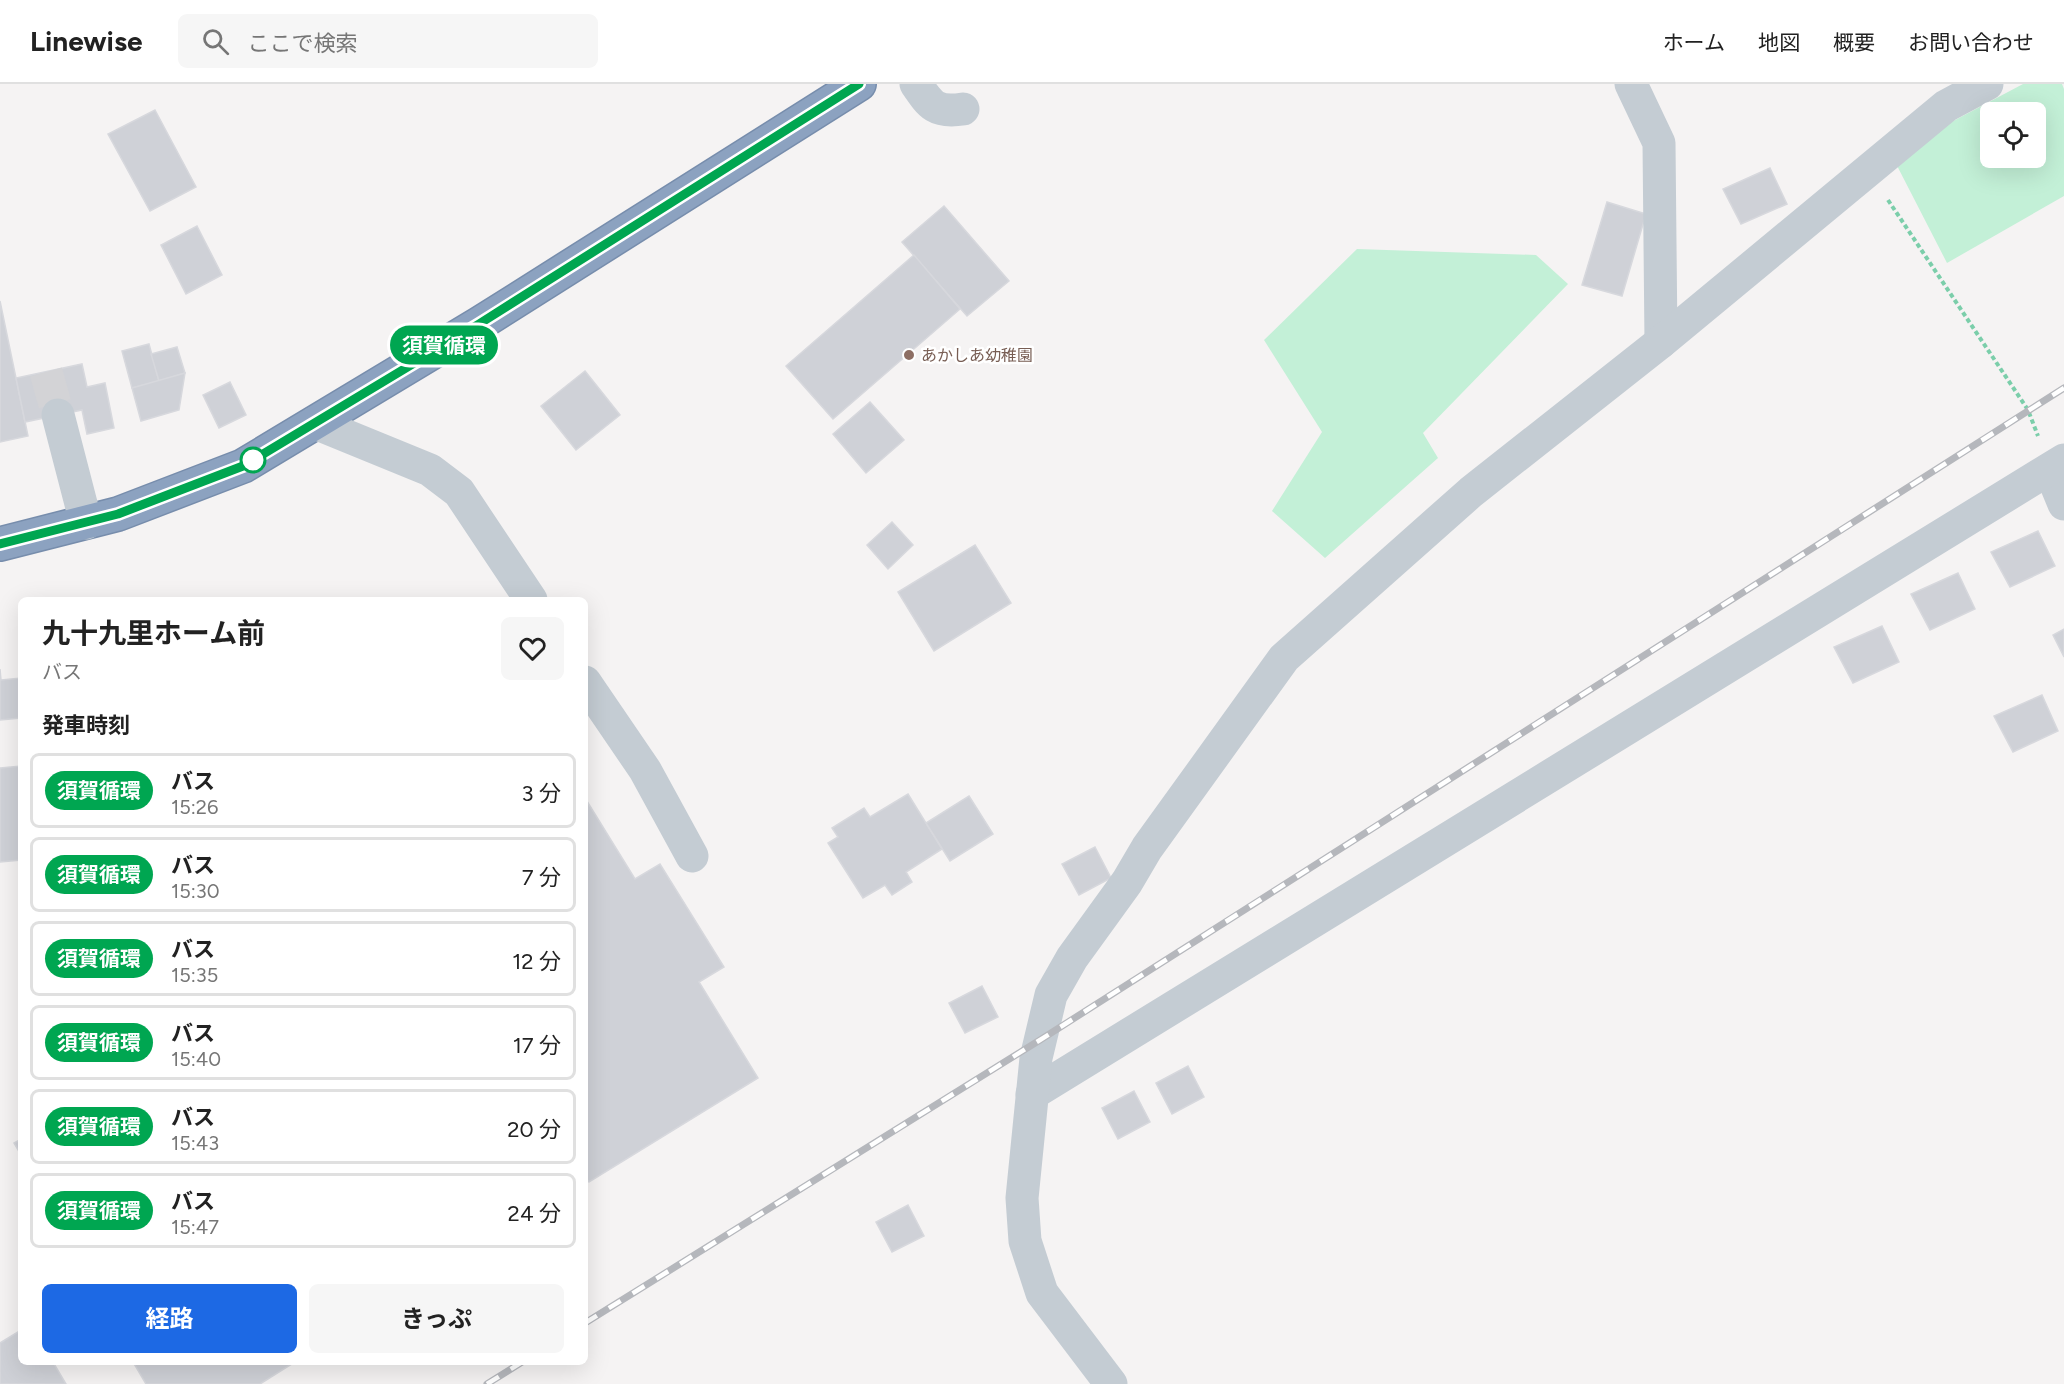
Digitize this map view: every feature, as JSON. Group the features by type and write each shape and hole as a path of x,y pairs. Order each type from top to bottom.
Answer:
{"highway":[{"path":"0,544 118,514 243,466 479,324 859,84"}],"street":[{"path":"916,84 929,103 944,112 963,109"},
{"path":"1631,84 1659,143 1661,342"},
{"path":"1108,1383 1042,1293 1025,1241 1022,1198 1036,1058 1051,995 1072,958 1127,882 1154,838 1284,658 1471,492 1661,342 1946,106 1987,84"},
{"path":"58,416 86,523"},
{"path":"315,423 430,470 459,492 529,597"},
{"path":"1032,1094 2057,465 2064,504"},
{"path":"588,687 645,770 692,856"}],"path":[{"path":"1868,169 2028,410 2057,465"}],"green space":[{"path":"2023,84 2062,84 2064,89 2064,196 1947,263 1891,154 1980,107 1980,168 2046,168 2046,102 1989,102"},
{"path":"1357,249 1536,255 1568,284 1423,433 1438,458 1325,558 1272,511 1322,432 1264,340"}],"building":[{"path":"155,110 196,187 150,211 108,134"},
{"path":"1770,168 1787,204 1741,224 1723,189"},
{"path":"1607,202 1646,214 1622,296 1582,285"},
{"path":"944,206 1009,281 967,316 902,242"},
{"path":"197,226 222,275 186,294 161,245"},
{"path":"914,255 960,309 833,419 786,366"},
{"path":"0,301 28,436 0,442"},
{"path":"149,344 159,381 132,388 122,351"},
{"path":"177,347 185,373 159,381 151,354"},
{"path":"82,364 87,387 105,383 114,428 87,434 82,410 25,422 16,378"},
{"path":"585,371 620,415 576,450 541,406"},
{"path":"185,373 179,410 141,421 132,388"},
{"path":"230,382 246,415 219,428 203,395"},
{"path":"870,402 904,440 866,473 833,434"},
{"path":"892,522 913,545 888,569 867,545"},
{"path":"2038,531 2055,566 2010,587 1991,552"},
{"path":"975,545 1011,603 934,651 898,592"},
{"path":"1958,573 1975,609 1930,630 1911,594"},
{"path":"1882,626 1899,662 1853,683 1834,647"},
{"path":"2064,629 2064,657 2053,635"},
{"path":"0,669 1,680 18,678 18,718 0,720"},
{"path":"2042,695 2058,731 2013,752 1994,716"},
{"path":"18,766 18,860 0,862 0,768"},
{"path":"908,794 942,849 906,872 912,882 892,895 885,885 863,898 828,843 838,837 832,828 864,808 870,817"},
{"path":"969,796 993,834 950,861 926,823"},
{"path":"588,803 635,879 660,864 724,967 699,982 758,1078 589,1182"},
{"path":"1095,847 1111,878 1079,895 1062,864"},
{"path":"982,986 998,1017 965,1033 949,1003"},
{"path":"1188,1066 1204,1097 1172,1114 1156,1083"},
{"path":"1134,1091 1150,1122 1118,1139 1102,1108"},
{"path":"908,1205 924,1236 892,1252 876,1222"},
{"path":"18,1332 18,1365 55,1365 66,1384 0,1384 0,1343"},
{"path":"135,1365 290,1365 260,1384 146,1384"}],"tunnel":[{"path":"46,372 58,415"}],"railway":[{"path":"588,1321 1040,1040 2064,388"},
{"path":"487,1384 517,1365"}],"bus line":[{"name":"須賀循環","path":"0,544 118,514 243,466 479,324 859,84"}],"place":[{"name":"あかしあ幼稚園","path":"909,355"}]}
